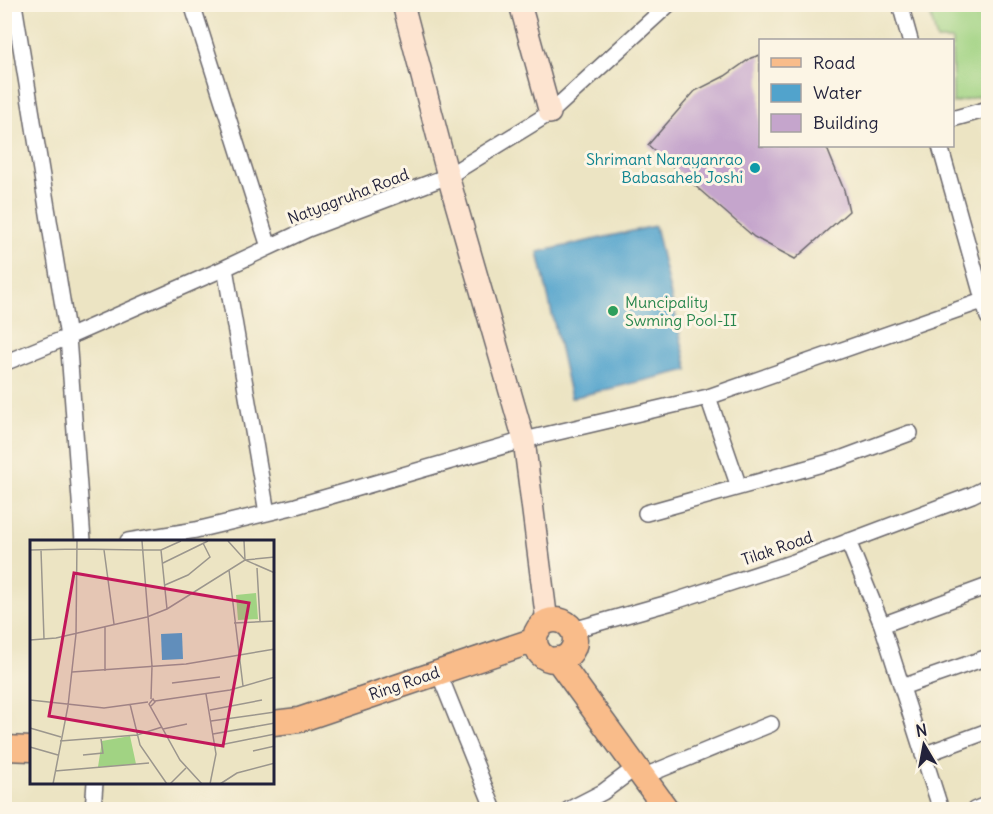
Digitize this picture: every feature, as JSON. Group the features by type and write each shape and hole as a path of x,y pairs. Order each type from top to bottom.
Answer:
{"main road":[{"path":"403,4 448,176 524,440 541,631 536,646 544,656 556,659 563,658 572,649 573,630 563,622 557,620 541,631"},
{"path":"520,4 550,113"},
{"name":"Ring Road","path":"274,723 299,720 438,671 541,631"},
{"path":"556,659 667,810"},
{"path":"4,748 30,748"}],"street":[{"path":"14,4 68,337 83,540"},
{"path":"192,4 269,248"},
{"name":"Natyagruha Road","path":"4,363 225,268 308,229 448,176 550,113 669,4"},
{"path":"900,4 910,39"},
{"path":"954,118 988,109"},
{"path":"940,147 986,300 988,317"},
{"path":"225,268 267,513"},
{"path":"134,540 196,530 267,513 524,440 708,397 986,300"},
{"path":"708,397 739,487"},
{"path":"646,513 840,459 910,433"},
{"name":"Tilak Road","path":"573,630 672,602 783,566 988,487"},
{"path":"848,542 882,625 941,810"},
{"path":"882,625 988,586"},
{"path":"902,687 988,657"},
{"path":"438,671 494,810"},
{"path":"568,810 639,773 771,724"},
{"path":"923,755 988,731"},
{"path":"93,810 95,784"},
{"path":"974,810 988,804"}],"green space":[{"path":"928,5 988,5 988,94 954,103 954,39 937,39"}],"water":[{"name":"Muncipality Swming Pool-II","path":"655,226 688,370 571,398 538,252"}],"building":[{"name":"Shrimant Narayanrao Babasaheb Joshi","path":"759,55 759,147 826,147 844,190 849,211 795,259 754,237 648,145 695,91 725,76 751,58"}],"place":[{"name":"Shrimant Narayanrao Babasaheb Joshi","path":"755,168"},
{"name":"Muncipality Swming Pool-II","path":"613,311"}]}
